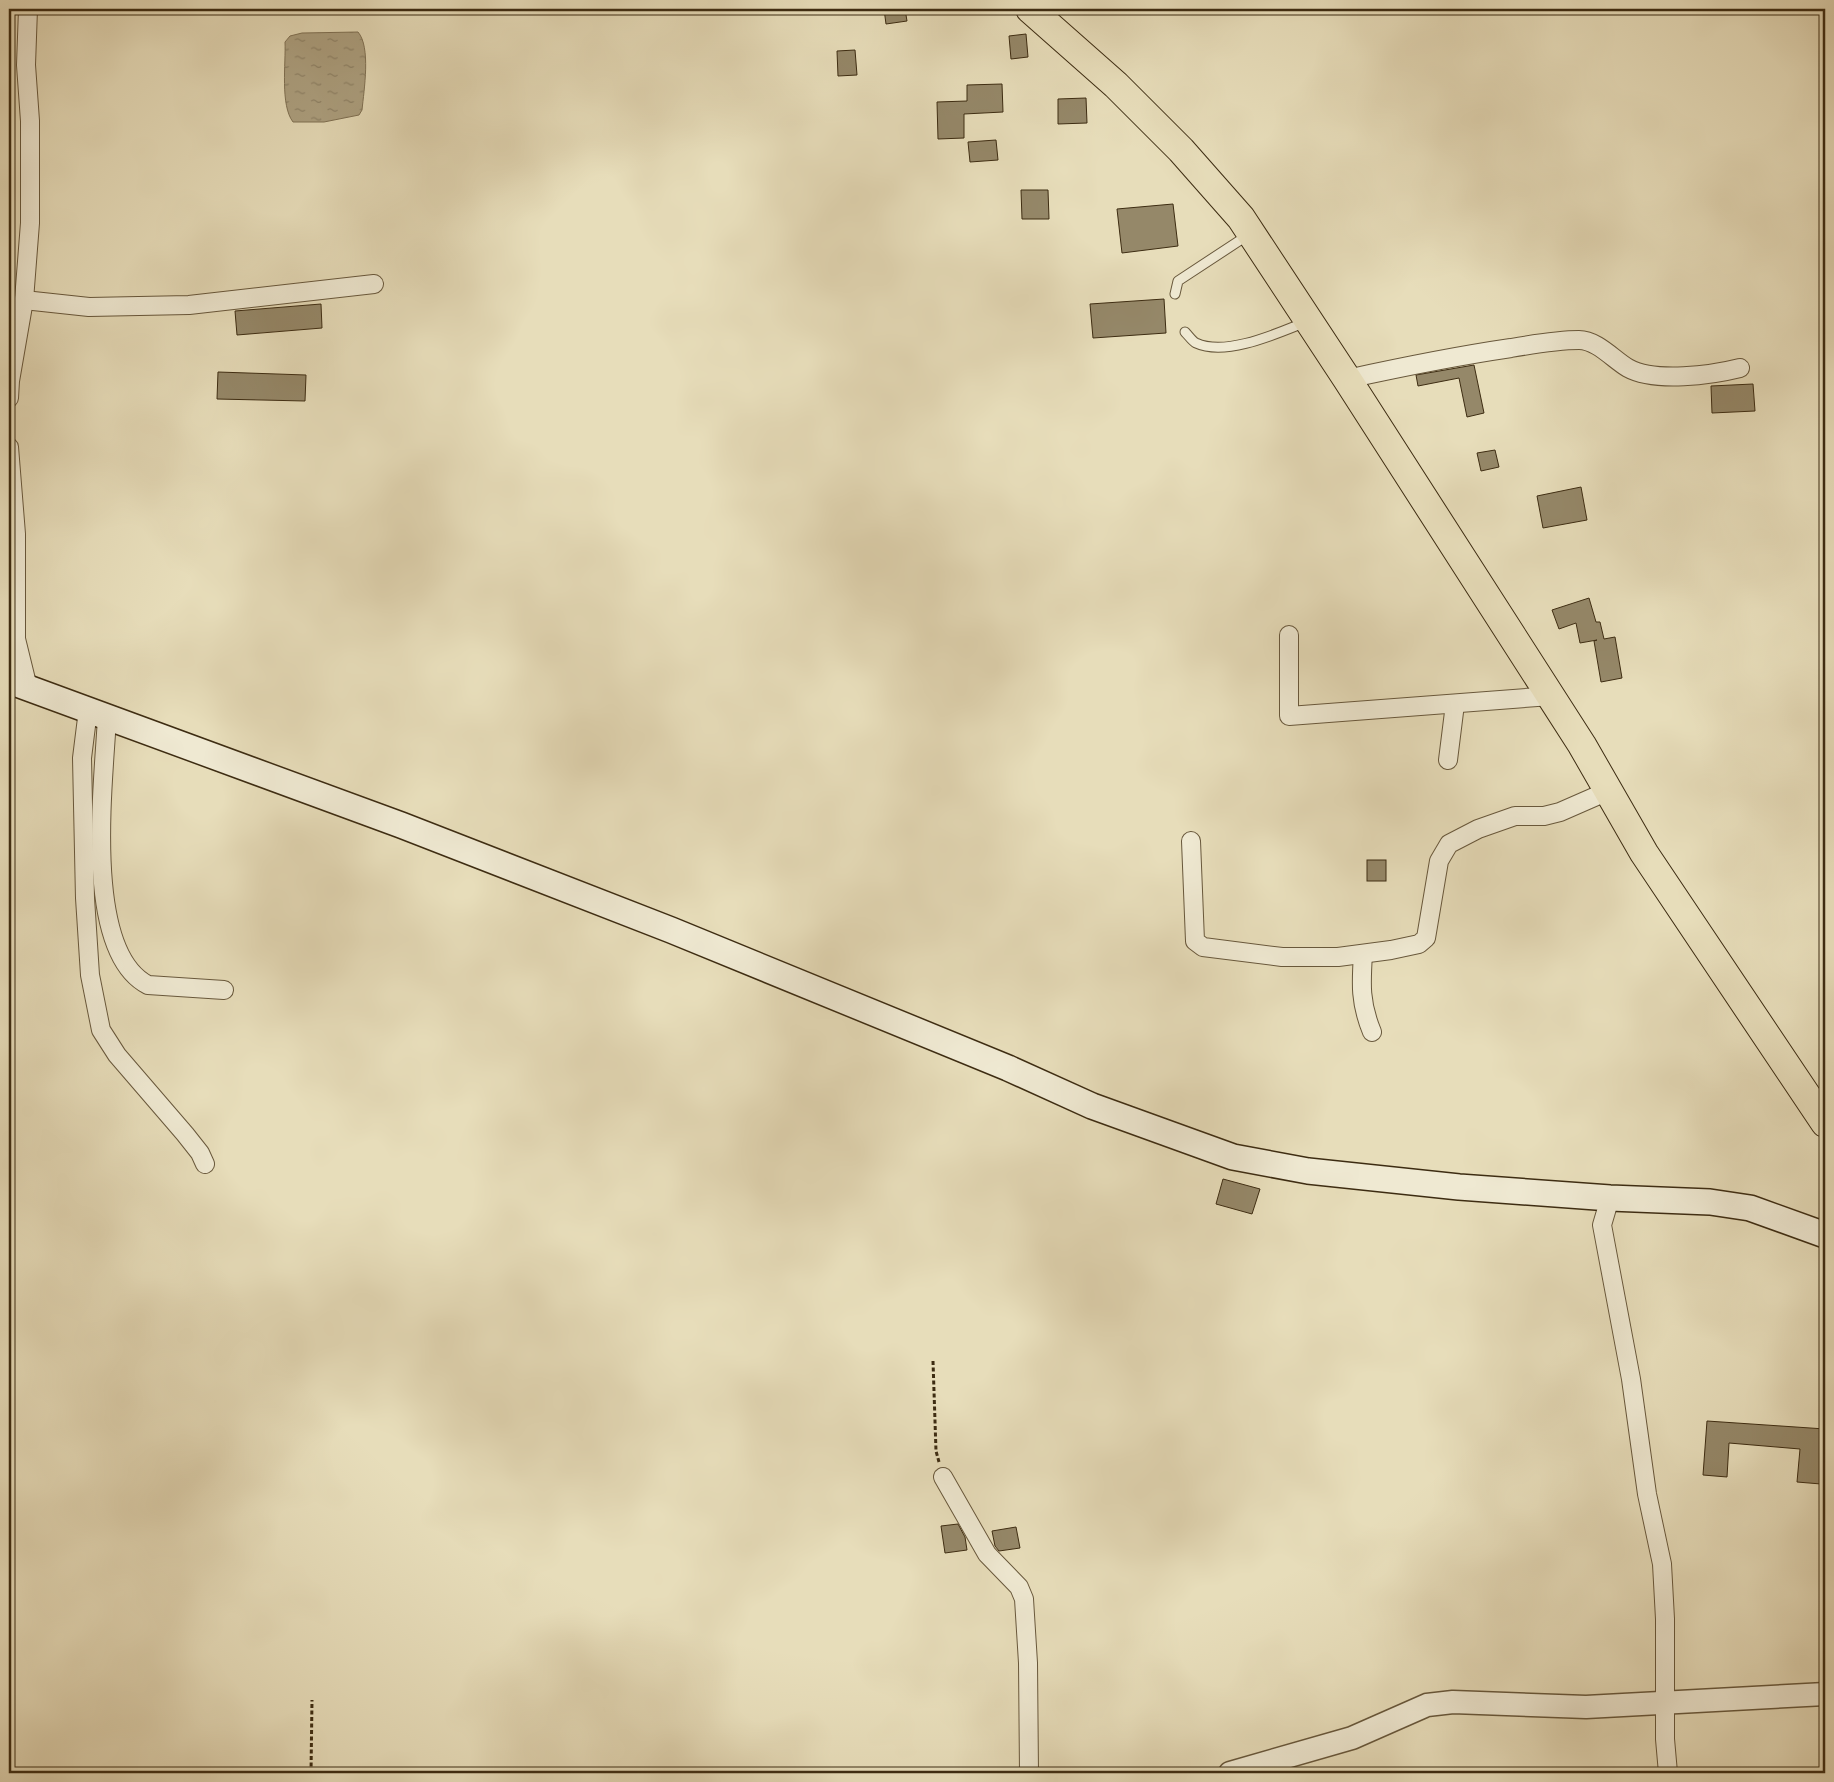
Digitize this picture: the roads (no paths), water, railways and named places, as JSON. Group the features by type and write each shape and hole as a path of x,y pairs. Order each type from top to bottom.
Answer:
{"main road":[{"path":"1042,14 1181,150 1241,218 1551,696 1644,853 1825,1123"},
{"path":"18,684 401,825 671,930 1008,1068 1092,1106 1234,1157 1308,1171 1459,1187 1610,1198 1710,1202 1750,1208 1825,1235"}],"street":[{"path":"9,398 10,381 24,300 30,224 30,121 26,65 28,9"},
{"path":"24,300 89,307 189,305 374,284"},
{"path":"1347,379 1461,355 1556,341 1582,340 1594,345 1630,369 1648,375 1708,376 1740,368"},
{"path":"9,447 16,534 18,684"},
{"path":"1289,635 1289,716 1551,696"},
{"path":"1448,760 1455,704"},
{"path":"97,714 102,810 103,892 115,947 124,964 138,980 148,985 224,990"},
{"path":"97,714 82,758 85,898 90,975 101,1030 117,1055 185,1134 200,1154 204,1164"},
{"path":"1192,841 1195,941 1203,947 1282,957 1338,957 1363,954 1419,944 1426,938 1439,861 1449,844 1478,829 1515,816 1544,816 1560,812 1608,791"},
{"path":"1363,954 1360,988 1364,1011 1372,1032"},
{"path":"1610,1198 1602,1225 1631,1379 1647,1494 1662,1564 1666,1701 1665,1739 1668,1773"},
{"path":"943,1477 987,1554 1018,1587 1024,1599 1028,1663 1030,1773"},
{"path":"1230,1773 1352,1738 1427,1705 1453,1702 1586,1707 1666,1701 1825,1694"}],"lane":[{"path":"1174,294 1178,282 1251,233"},
{"path":"1186,332 1194,343 1211,347 1258,340 1309,321"}],"water":[{"path":"358,32 362,39 366,58 362,110 359,115 324,122 293,122 286,105 285,95 285,42 290,36 302,33"}]}
